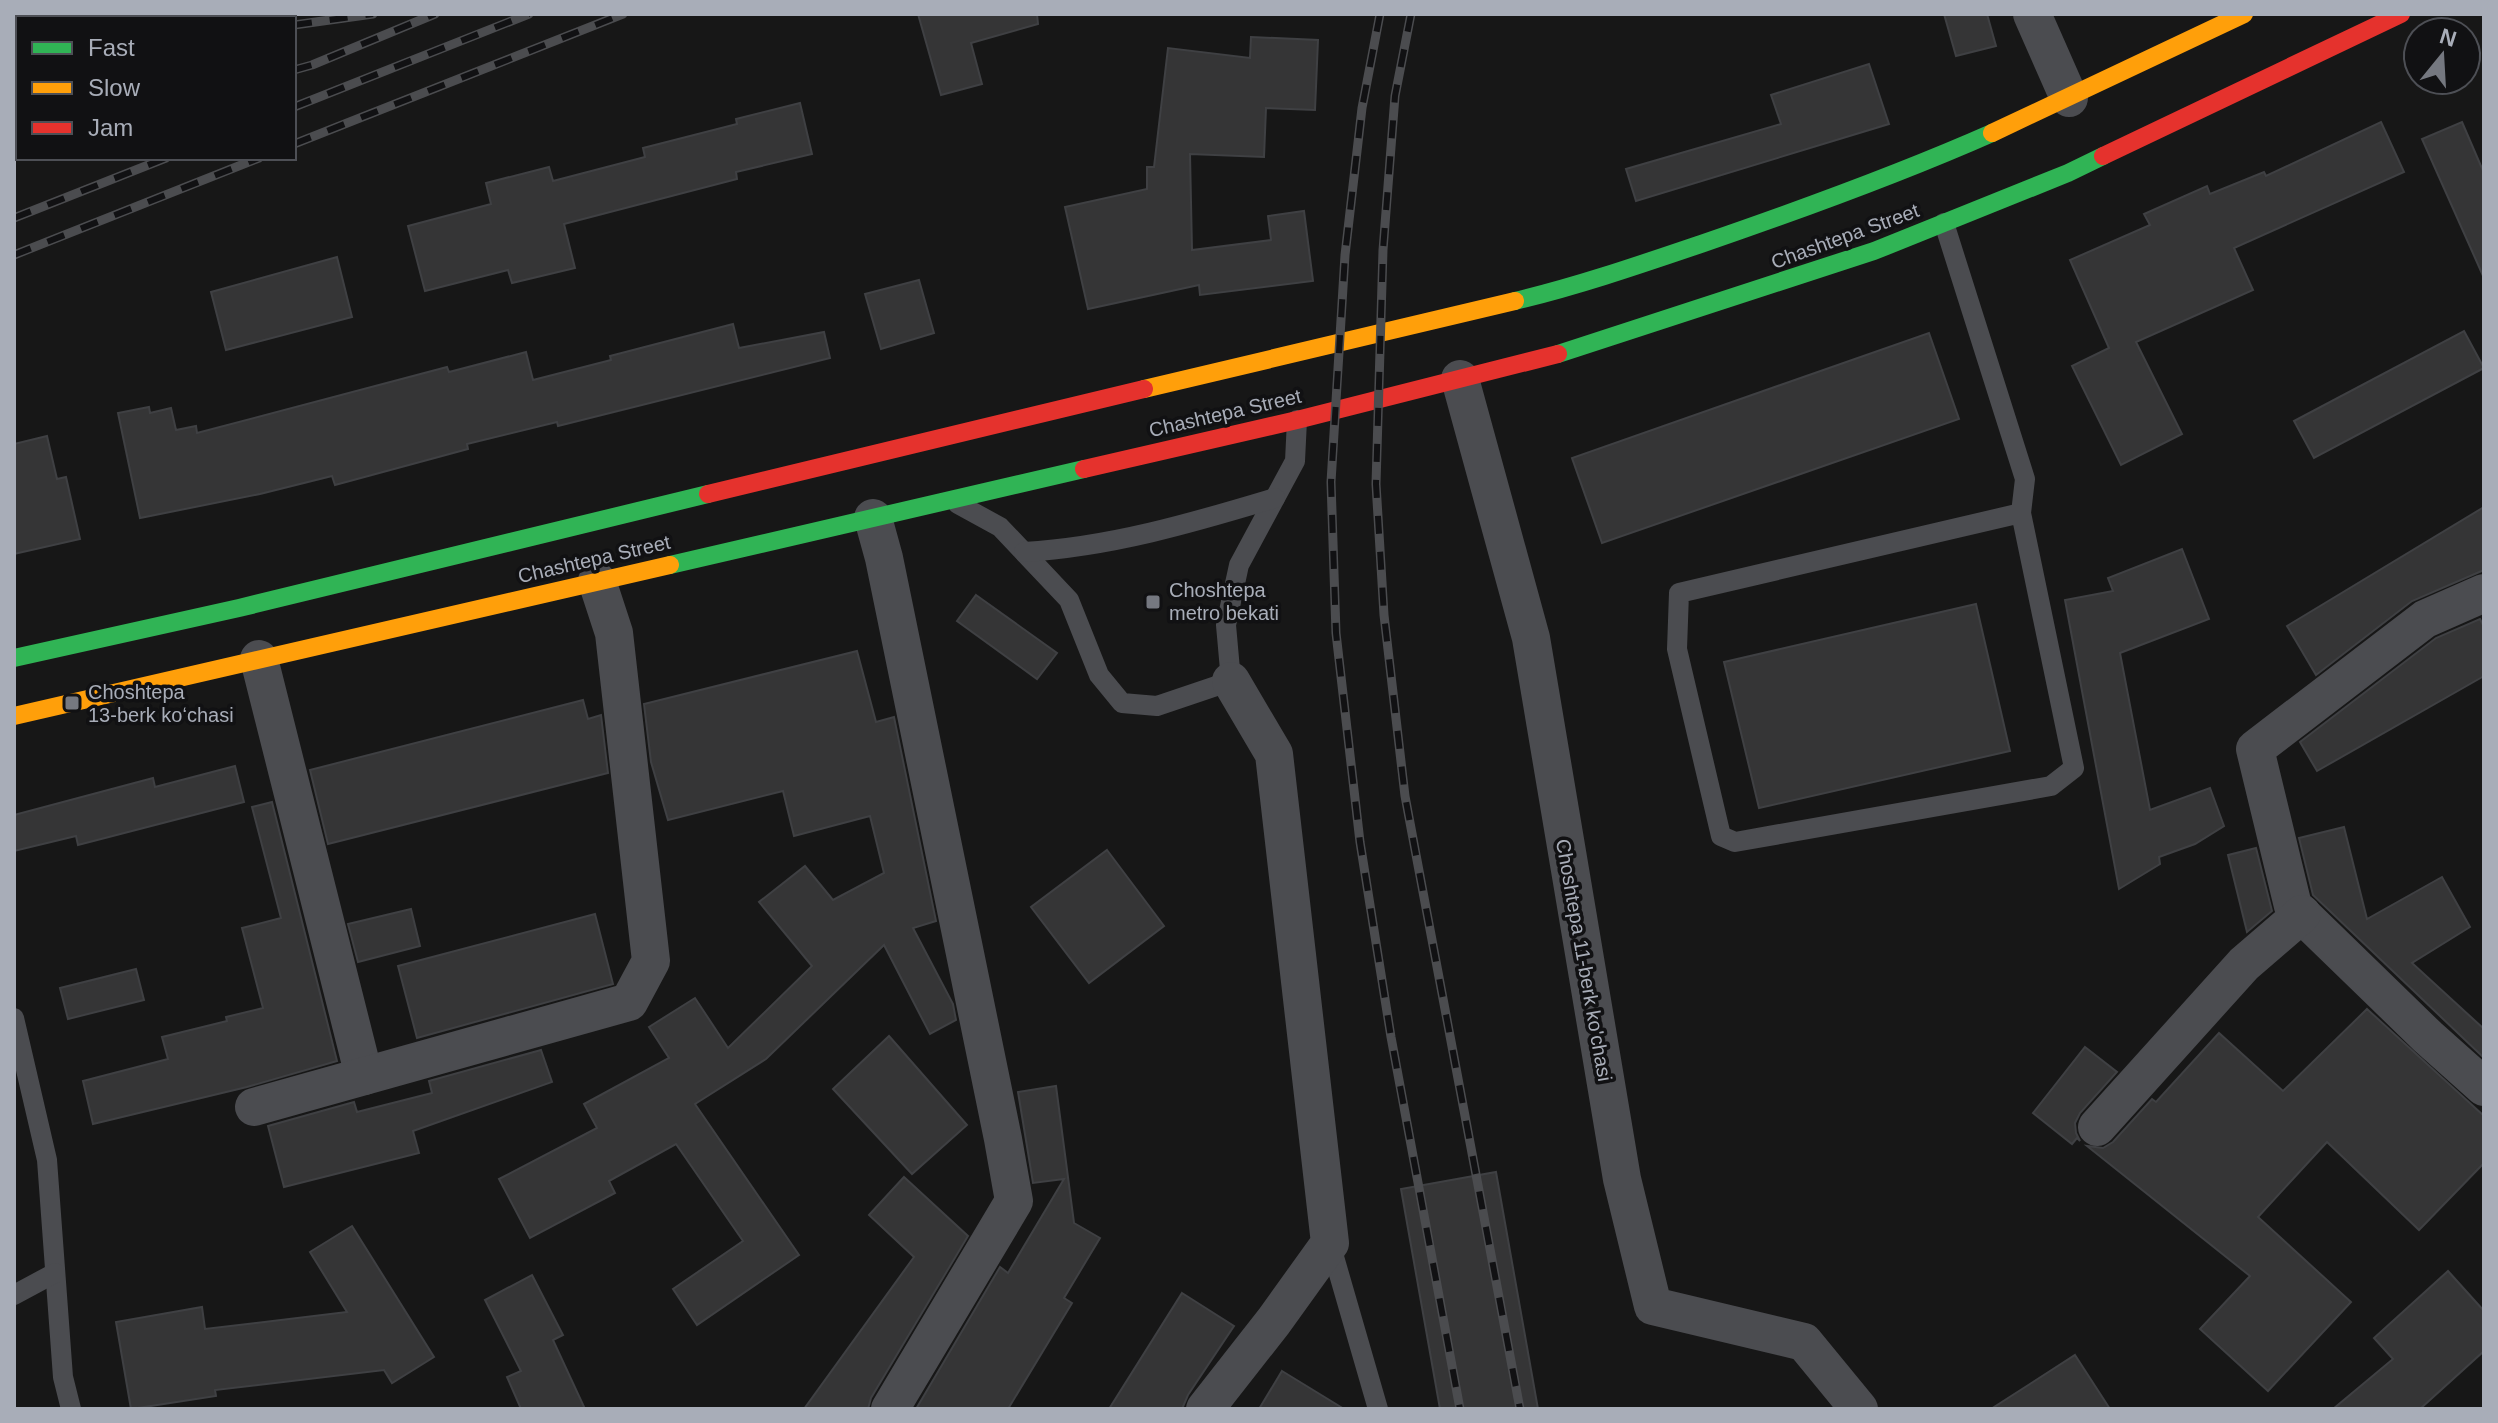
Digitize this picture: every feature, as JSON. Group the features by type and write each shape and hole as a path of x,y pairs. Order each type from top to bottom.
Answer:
{"main road":[{"name":"Chashtepa Street","path":"14,658 239,608 1570,288 1815,205 1928,161 2244,14"},
{"name":"Chashtepa Street","path":"14,716 873,518 948,498 1297,420 1572,351 1874,251 2068,173 2401,14"}],"street":[{"path":"2032,14 2069,98"},
{"name":"Choshtepa 11-berk ko'chasi","path":"1460,379 1531,638 1619,1164 1653,1306 1804,1342 1859,1409"},
{"path":"873,518 891,589 1014,1201 890,1409"},
{"path":"254,1107 629,1002 651,961 614,633 597,581"},
{"path":"2484,593 2425,619 2255,749 2293,906 2484,1087"},
{"path":"259,659 364,1076"},
{"path":"1205,1409 1330,1243 1274,754 1231,681"},
{"path":"2097,1127 2244,964 2302,914"}],"lane":[{"path":"1944,223 2025,479 2021,513 2074,768 2051,786 1735,842 1721,836 1677,649 1679,593 2021,513"},
{"path":"948,498 1000,527 1069,600 1099,675 1122,703 1157,706 1231,681 1226,625 1239,565 1295,461 1297,420"},
{"path":"1024,552 1074,549 1119,540 1186,525 1275,498"},
{"path":"14,1018 47,1160 63,1377 71,1409"},
{"path":"1330,1243 1378,1409"},
{"path":"14,1295 55,1273"}],"building":[{"path":"918,14 1037,14 1038,24 971,43 982,84 941,95"},
{"path":"1944,14 1987,14 1996,46 1956,56"},
{"path":"1251,37 1318,40 1315,110 1266,108 1264,157 1190,154 1192,250 1271,240 1268,216 1304,211 1313,281 1200,295 1199,285 1088,309 1065,207 1147,189 1147,167 1154,167 1168,48 1250,58"},
{"path":"1869,64 1889,124 1636,201 1626,169 1781,124 1771,95"},
{"path":"800,103 812,154 736,172 737,179 564,224 575,268 512,283 508,270 425,291 408,226 491,204 486,183 549,167 553,181 645,157 643,148 737,124 736,119"},
{"path":"2381,122 2404,172 2234,248 2253,290 2136,342 2182,434 2121,465 2072,366 2109,348 2070,260 2150,225 2144,214 2207,186 2210,194 2264,172 2266,176"},
{"path":"2462,122 2484,173 2484,278 2422,139"},
{"path":"337,257 352,317 226,350 211,292"},
{"path":"919,280 934,333 881,349 865,294"},
{"path":"733,324 739,348 824,332 830,358 558,426 557,422 467,444 468,449 335,485 332,476 140,518 118,413 149,407 150,413 171,408 176,430 196,426 197,433 447,367 449,372 526,352 533,380"},
{"path":"2464,331 2484,368 2314,458 2294,421"},
{"path":"1929,333 1959,419 1602,543 1572,458"},
{"path":"47,436 57,479 66,477 80,539 14,554 14,444"},
{"path":"2484,507 2484,570 2412,601 2316,675 2287,626"},
{"path":"2182,549 2209,619 2120,653 2150,810 2210,788 2224,826 2195,844 2159,857 2160,864 2119,889 2065,600 2113,591 2108,578"},
{"path":"976,595 1057,653 1037,679 957,621"},
{"path":"1976,604 2010,751 1759,808 1724,662"},
{"path":"2480,619 2484,627 2484,676 2317,771 2300,742 2436,638"},
{"path":"857,651 876,722 894,717 936,921 913,928 953,1004 956,1020 930,1034 884,945 766,1059 695,1104 799,1255 697,1325 673,1289 743,1241 676,1144 609,1181 615,1193 530,1238 499,1179 597,1128 584,1104 669,1058 649,1027 695,998 728,1048 812,966 759,902 805,866 833,900 884,873 870,816 794,836 783,791 668,820 651,762 644,704"},
{"path":"583,700 588,719 601,715 608,773 328,844 310,770"},
{"path":"235,766 244,802 78,845 76,836 14,851 14,815 153,778 155,787"},
{"path":"272,802 337,1061 247,1087 93,1124 83,1081 168,1059 162,1037 227,1021 226,1017 263,1008 242,928 281,918 252,807"},
{"path":"2344,827 2367,919 2442,877 2470,927 2412,963 2484,1029 2484,1058 2313,895 2299,838"},
{"path":"2256,848 2272,911 2247,932 2228,855"},
{"path":"1107,850 1164,926 1089,983 1031,907"},
{"path":"411,909 420,946 358,962 348,924"},
{"path":"595,914 613,984 417,1038 398,966"},
{"path":"136,969 144,1000 68,1019 60,988"},
{"path":"2367,1009 2484,1116 2484,1163 2419,1230 2327,1142 2258,1217 2351,1302 2268,1391 2200,1329 2250,1276 2087,1146 2103,1148 2113,1142 2152,1099 2156,1102 2219,1033 2283,1091"},
{"path":"889,1036 967,1125 912,1174 833,1089"},
{"path":"2085,1047 2117,1072 2080,1113 2075,1123 2080,1141 2077,1138 2072,1144 2033,1113"},
{"path":"541,1050 552,1082 413,1131 419,1153 284,1187 268,1126 354,1102 357,1112 432,1093 429,1081"},
{"path":"1056,1086 1074,1223 1100,1238 1064,1298 1072,1303 1008,1409 916,1409 1000,1267 1008,1273 1064,1179 1033,1183 1018,1092"},
{"path":"1496,1172 1538,1409 1440,1409 1401,1189"},
{"path":"904,1177 968,1236 871,1398 868,1409 804,1409 914,1257 869,1215"},
{"path":"352,1226 434,1357 392,1383 384,1370 215,1390 216,1396 131,1409 116,1322 202,1307 205,1329 347,1312 310,1252"},
{"path":"2448,1271 2484,1311 2484,1351 2420,1409 2333,1409 2393,1359 2374,1338"},
{"path":"532,1275 563,1335 553,1340 585,1409 521,1409 507,1377 521,1371 485,1300"},
{"path":"1182,1293 1234,1326 1182,1409 1109,1409"},
{"path":"2075,1355 2110,1409 1991,1409"},
{"path":"1282,1371 1344,1409 1259,1409"}],"railway":[{"path":"296,25 373,14"},
{"path":"296,69 435,14"},
{"path":"296,106 529,14"},
{"path":"296,143 623,14"},
{"path":"1380,14 1362,108 1345,255 1331,482 1336,633 1360,842 1391,1037 1460,1409"},
{"path":"1411,14 1395,96 1383,250 1376,484 1384,615 1405,796 1520,1409"},
{"path":"14,218 161,160"},
{"path":"14,255 254,160"}],"traffic: fast":[{"path":"1515,301 1608,275 1775,218 1884,178 1992,133"},
{"path":"1558,354 1874,251 2103,156"},
{"path":"670,565 1084,469"},
{"path":"14,658 239,608 708,494"}],"traffic: slow":[{"path":"1992,133 2244,14"},
{"path":"1144,389 1515,301"},
{"path":"14,716 670,565"}],"traffic: jam":[{"path":"2103,156 2401,14"},
{"path":"1084,469 1297,420 1558,354"},
{"path":"708,494 1144,389"}],"place":[{"name":"Choshtepa metro bekati","path":"1153,602"},
{"name":"Choshtepa 13-berk koʻchasi","path":"72,703"}]}
